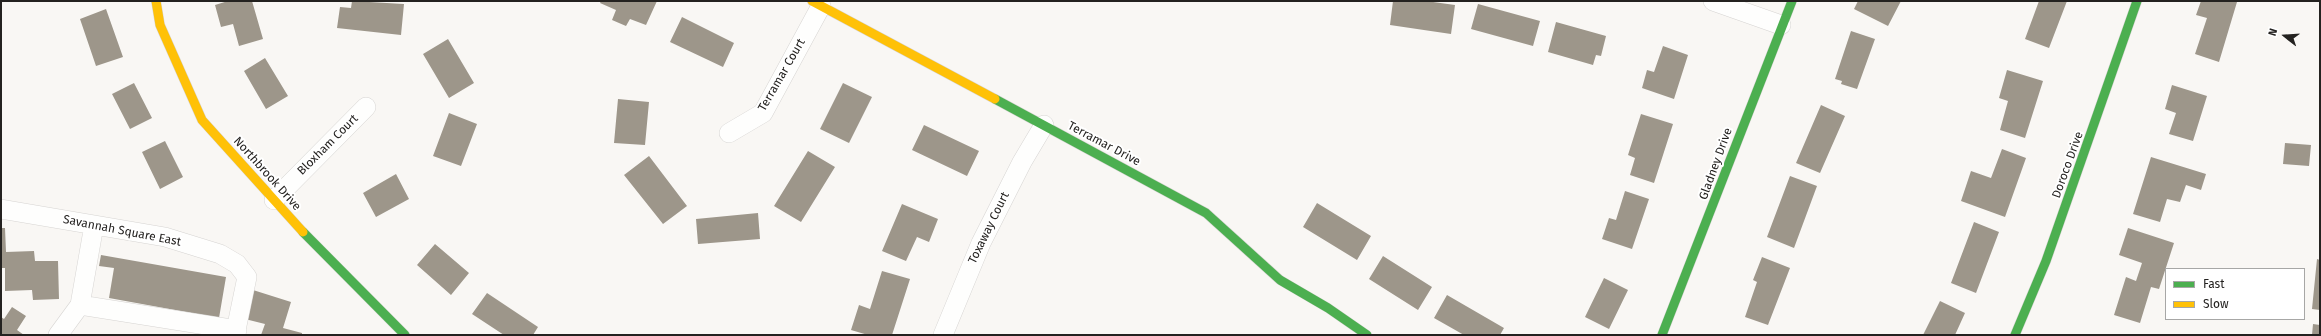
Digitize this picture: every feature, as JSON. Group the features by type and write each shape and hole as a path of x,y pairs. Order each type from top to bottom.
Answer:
{"street":[{"name":"Northbrook Drive","path":"156,1 160,25 202,120 322,253 405,335"},
{"path":"1713,1 1781,25"},
{"name":"Gladney Drive","path":"1662,335 1781,25 1792,1"},
{"name":"Doroco Drive","path":"2015,335 2046,261 2137,1"},
{"name":"Terramar Drive","path":"816,3 1206,213 1280,280 1328,308 1367,335"},
{"name":"Terramar Court","path":"729,133 763,112 816,3"},
{"name":"Bloxham Court","path":"274,200 366,107"},
{"name":"Toxaway Court","path":"943,335 981,243 1022,162 1044,126"},
{"name":"Savannah Square East","path":"1,209 165,237 220,254 237,264 247,277 236,332"},
{"path":"58,335 80,305 94,225"},
{"path":"80,305 236,332"}],"building":[{"path":"228,1 252,1 263,39 239,46 233,24 221,27 215,5"},
{"path":"352,1 404,4 401,35 337,28 340,7 351,8"},
{"path":"601,1 657,1 646,25 630,19 626,26 612,20 616,10 600,3"},
{"path":"1393,1 1426,1 1455,5 1451,34 1390,25"},
{"path":"1858,1 1901,1 1888,26 1854,9"},
{"path":"2039,1 2067,1 2049,48 2025,39"},
{"path":"2201,1 2237,2 2219,62 2195,54 2207,18 2196,15"},
{"path":"1478,4 1540,21 1533,46 1471,29"},
{"path":"106,9 123,57 96,66 80,19"},
{"path":"682,17 734,43 723,67 670,42"},
{"path":"1556,22 1606,36 1601,56 1596,55 1593,65 1548,52"},
{"path":"1851,31 1875,39 1857,89 1841,84 1842,81 1835,79"},
{"path":"448,39 474,83 449,98 423,54"},
{"path":"1663,46 1688,55 1674,99 1642,88 1647,70 1654,72"},
{"path":"265,58 288,96 266,109 244,71"},
{"path":"2007,70 2043,81 2025,138 2000,130 2008,101 1999,98"},
{"path":"134,83 152,118 130,129 112,94"},
{"path":"843,83 872,97 849,143 820,129"},
{"path":"2172,85 2207,96 2193,141 2169,134 2176,113 2165,109"},
{"path":"618,99 649,102 645,145 614,143"},
{"path":"1821,105 1845,116 1820,173 1796,163"},
{"path":"449,113 477,124 461,166 433,156"},
{"path":"1641,114 1673,124 1654,183 1630,175 1635,158 1628,155"},
{"path":"924,125 979,151 967,176 912,150"},
{"path":"165,141 183,177 160,189 142,152"},
{"path":"2285,143 2311,145 2309,166 2283,164"},
{"path":"2002,149 2026,158 2005,217 1961,201 1971,171 1991,178"},
{"path":"808,151 835,167 801,222 774,206"},
{"path":"649,156 687,206 663,224 624,175"},
{"path":"2151,157 2206,174 2201,190 2186,185 2180,202 2167,199 2160,222 2133,214"},
{"path":"396,174 409,199 376,217 363,193"},
{"path":"1790,176 1817,186 1794,248 1767,237"},
{"path":"1625,191 1649,199 1632,249 1602,239 1609,218 1616,220"},
{"path":"1317,203 1371,236 1357,260 1303,227"},
{"path":"902,204 938,219 929,242 917,237 906,261 882,251"},
{"path":"758,213 760,239 698,244 696,219"},
{"path":"1974,222 1999,232 1976,293 1951,283"},
{"path":"1,228 5,228 6,252 34,251 35,261 58,261 59,299 33,300 32,290 5,291 5,268 1,268"},
{"path":"2128,228 2174,243 2159,289 2151,287 2140,323 2114,315 2126,277 2136,281 2142,263 2119,255"},
{"path":"435,244 469,273 451,295 417,265"},
{"path":"101,255 226,277 219,318 109,298 114,268 99,266"},
{"path":"1383,256 1432,287 1418,310 1369,279"},
{"path":"1762,257 1790,268 1768,325 1745,317 1757,282 1753,280"},
{"path":"2317,259 2320,260 2320,310 2312,309"},
{"path":"882,271 910,279 892,335 868,335 851,330 859,305 870,309"},
{"path":"1604,278 1628,290 1609,329 1585,317"},
{"path":"253,290 291,302 283,328 302,333 302,335 261,335 265,324 245,319"},
{"path":"487,293 538,327 533,335 504,335 472,314"},
{"path":"1447,295 1504,328 1500,335 1464,335 1434,318"},
{"path":"1940,301 1965,313 1955,335 1923,335"},
{"path":"12,307 26,316 17,330 24,335 1,335 1,317 4,319"},
{"path":"2313,324 2320,325 2320,335 2312,335"}],"traffic: fast":[{"path":"1662,335 1792,1"},
{"path":"2015,335 2046,261 2137,1"},
{"path":"995,99 1206,213 1280,280 1328,308 1367,335"},
{"path":"303,232 405,335"}],"traffic: slow":[{"path":"156,1 160,25 202,120 303,232"},
{"path":"812,1 995,99"}]}
